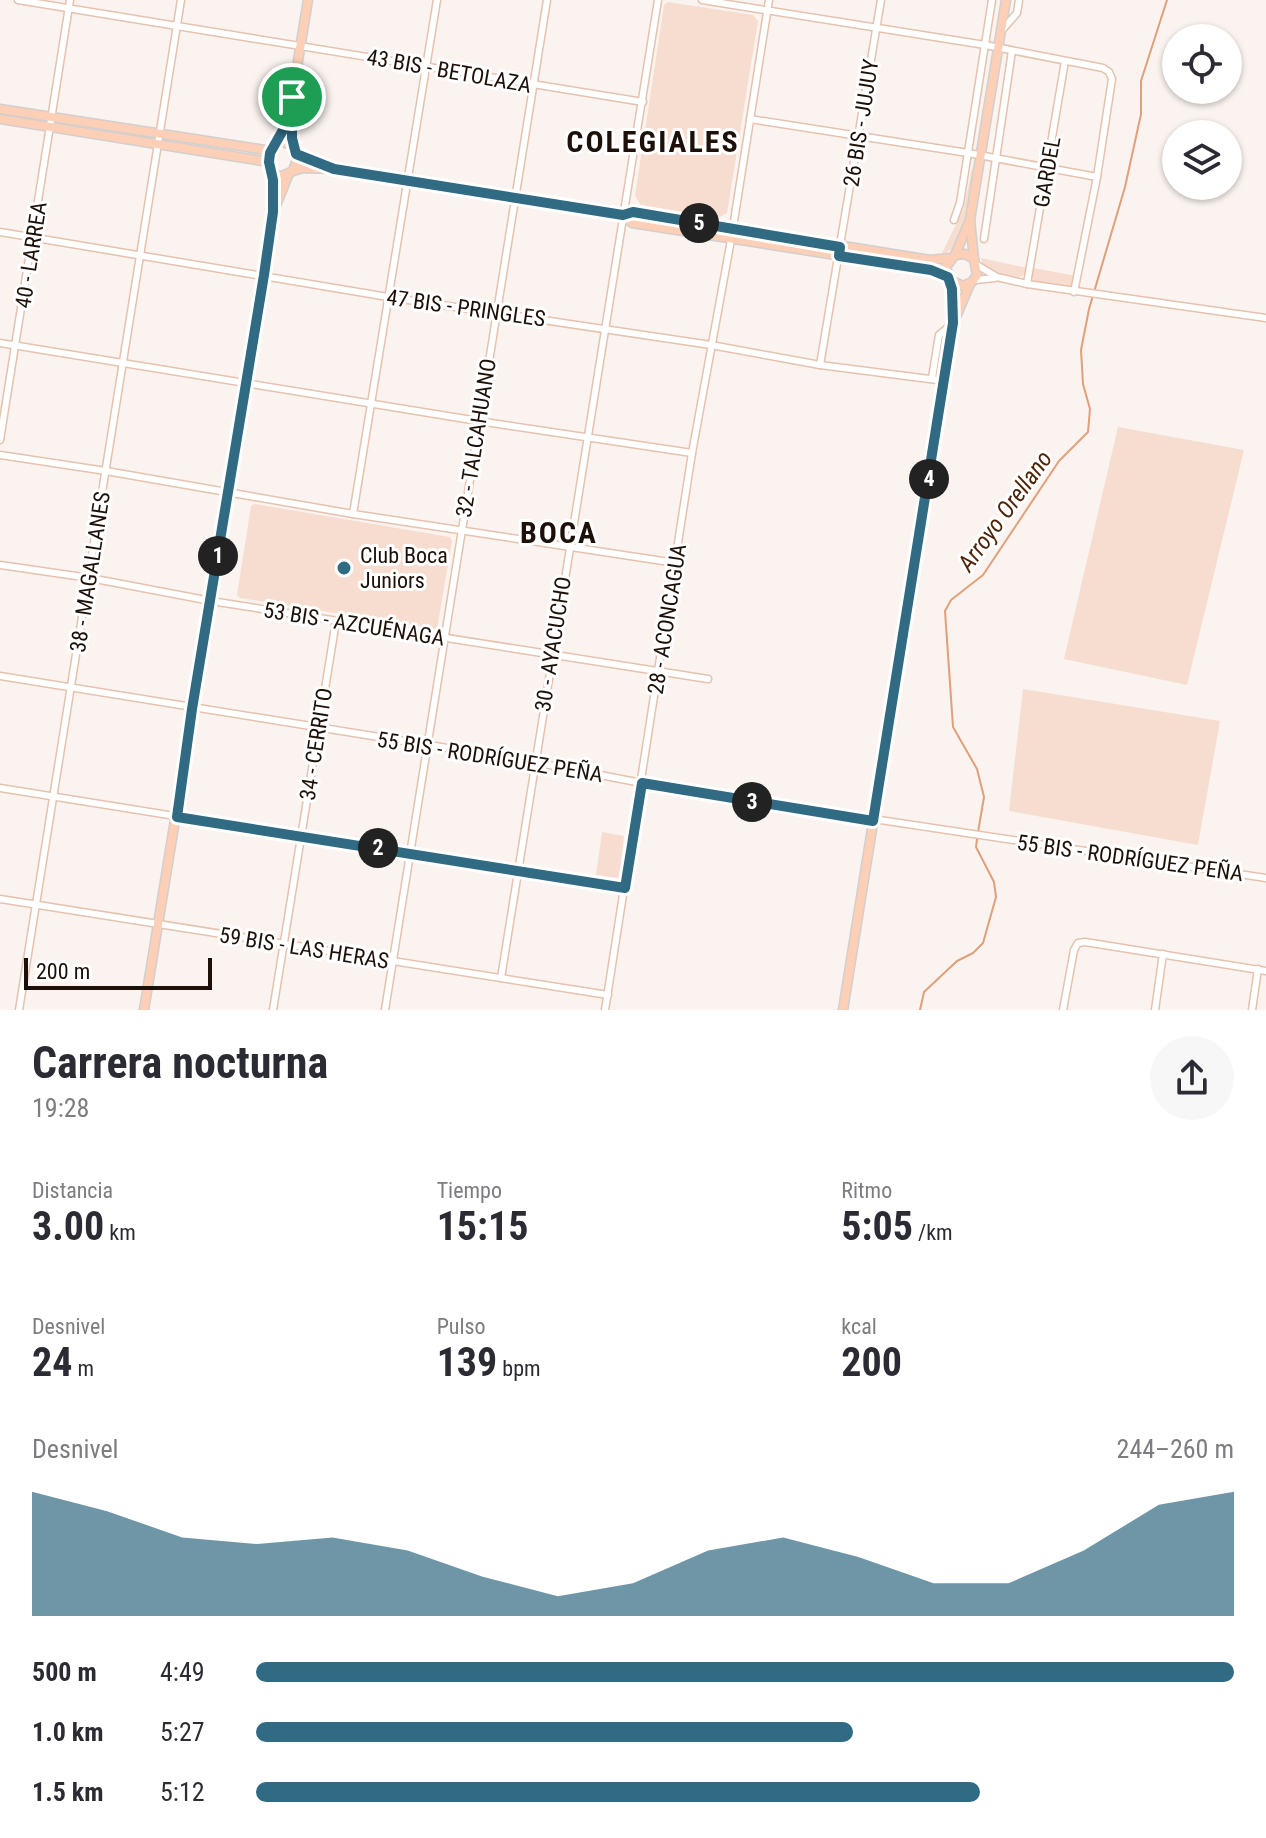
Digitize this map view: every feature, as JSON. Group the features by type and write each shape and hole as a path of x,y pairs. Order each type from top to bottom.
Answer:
{"main road":[{"path":"144,1010 264,275 273,212 270,167 292,97 308,0"},
{"path":"843,1010 945,381 953,323 946,267 970,220 1006,0"},
{"path":"273,212 296,166 292,97"},
{"path":"0,109 159,139 270,167 280,177 303,168 334,169 623,215 633,212 733,229 931,270 963,286 972,282"},
{"path":"0,119 50,128 159,139 275,147 290,143 296,153 334,169"},
{"path":"623,215 632,223 731,240 930,260 965,254 976,262"},
{"path":"953,323 972,282 976,262 970,220"}],"street":[{"name":"43 BIS - BETOLAZA","path":"18,0 69,4 177,26 643,102"},
{"name":"38 - MAGALLANES","path":"19,1010 181,0"},
{"path":"353,514 437,0"},
{"name":"32 - TALCAHUANO","path":"385,1010 547,0"},
{"name":"30 - AYACUCHO","path":"501,978 658,0"},
{"path":"702,0 985,45 1103,68 1109,72 1112,79 1097,177 1074,292"},
{"name":"28 - ACONCAGUA","path":"605,1010 692,453 733,229 769,0"},
{"name":"26 BIS - JUJUY","path":"820,365 881,0"},
{"path":"954,220 960,203 992,0"},
{"path":"1000,32 1017,13 1019,0"},
{"name":"40 - LARREA","path":"0,440 69,4"},
{"path":"984,239 1012,51"},
{"name":"GARDEL","path":"1027,284 1065,61"},
{"path":"750,119 981,155 1047,170 1097,177"},
{"name":"47 BIS - PRINGLES","path":"0,232 141,253 388,297 711,345 820,365 945,381"},
{"path":"976,262 997,277 1027,284 1266,318"},
{"path":"972,282 997,277"},
{"path":"932,378 939,335 953,323"},
{"path":"0,343 692,453"},
{"path":"0,455 353,514 676,563"},
{"name":"53 BIS - AZCUÉNAGA","path":"0,565 708,679"},
{"name":"34 - CERRITO","path":"273,1010 336,621"},
{"name":"55 BIS - RODRÍGUEZ PEÑA","path":"0,676 534,762 873,821 1266,878"},
{"path":"0,788 625,888"},
{"name":"59 BIS - LAS HERAS","path":"0,899 608,995"},
{"path":"1063,1010 1074,950 1078,943 1085,942 1262,970 1252,1010"},
{"path":"1155,1010 1163,954"}],"shaded area":[{"path":"668,2 753,15 758,21 727,213 718,218 641,205 635,196 664,5"},
{"path":"972,167 974,172 964,231 951,250 941,255 964,208"},
{"path":"981,258 1027,268 1025,275 1008,277 997,273 982,265"},
{"path":"1033,268 1077,276 1074,288 1035,283"},
{"path":"1118,427 1244,450 1187,685 1064,659"},
{"name":"Club Boca Juniors","path":"255,504 450,537 452,541 437,629 240,598 237,595 251,506"},
{"path":"1023,689 1220,721 1198,845 1009,811"},
{"path":"602,832 624,836 619,878 596,875"}],"waterway":[{"name":"Arroyo Orellano","path":"978,832 984,797 977,769 953,727 945,611 951,600 983,575 1059,461 1088,432 1090,409 1083,384 1081,350 1089,309 1125,187 1141,114 1141,81 1167,0"},
{"name":"Arroyo Orellano","path":"920,1010 924,992 957,961 973,953 983,943 996,897 994,882 976,847 977,839"}],"place":[{"name":"Club Boca Juniors","path":"344,568"}],"district":[{"name":"COLEGIALES","path":"653,141"},
{"name":"BOCA","path":"559,532"}],"route":[{"path":"292,97 291,124 296,154 334,169 623,215 633,212 840,247 839,256 937,271 948,277 952,289 953,323 873,821 642,783 625,888 177,817 273,212 270,153 287,120 292,97"}]}
